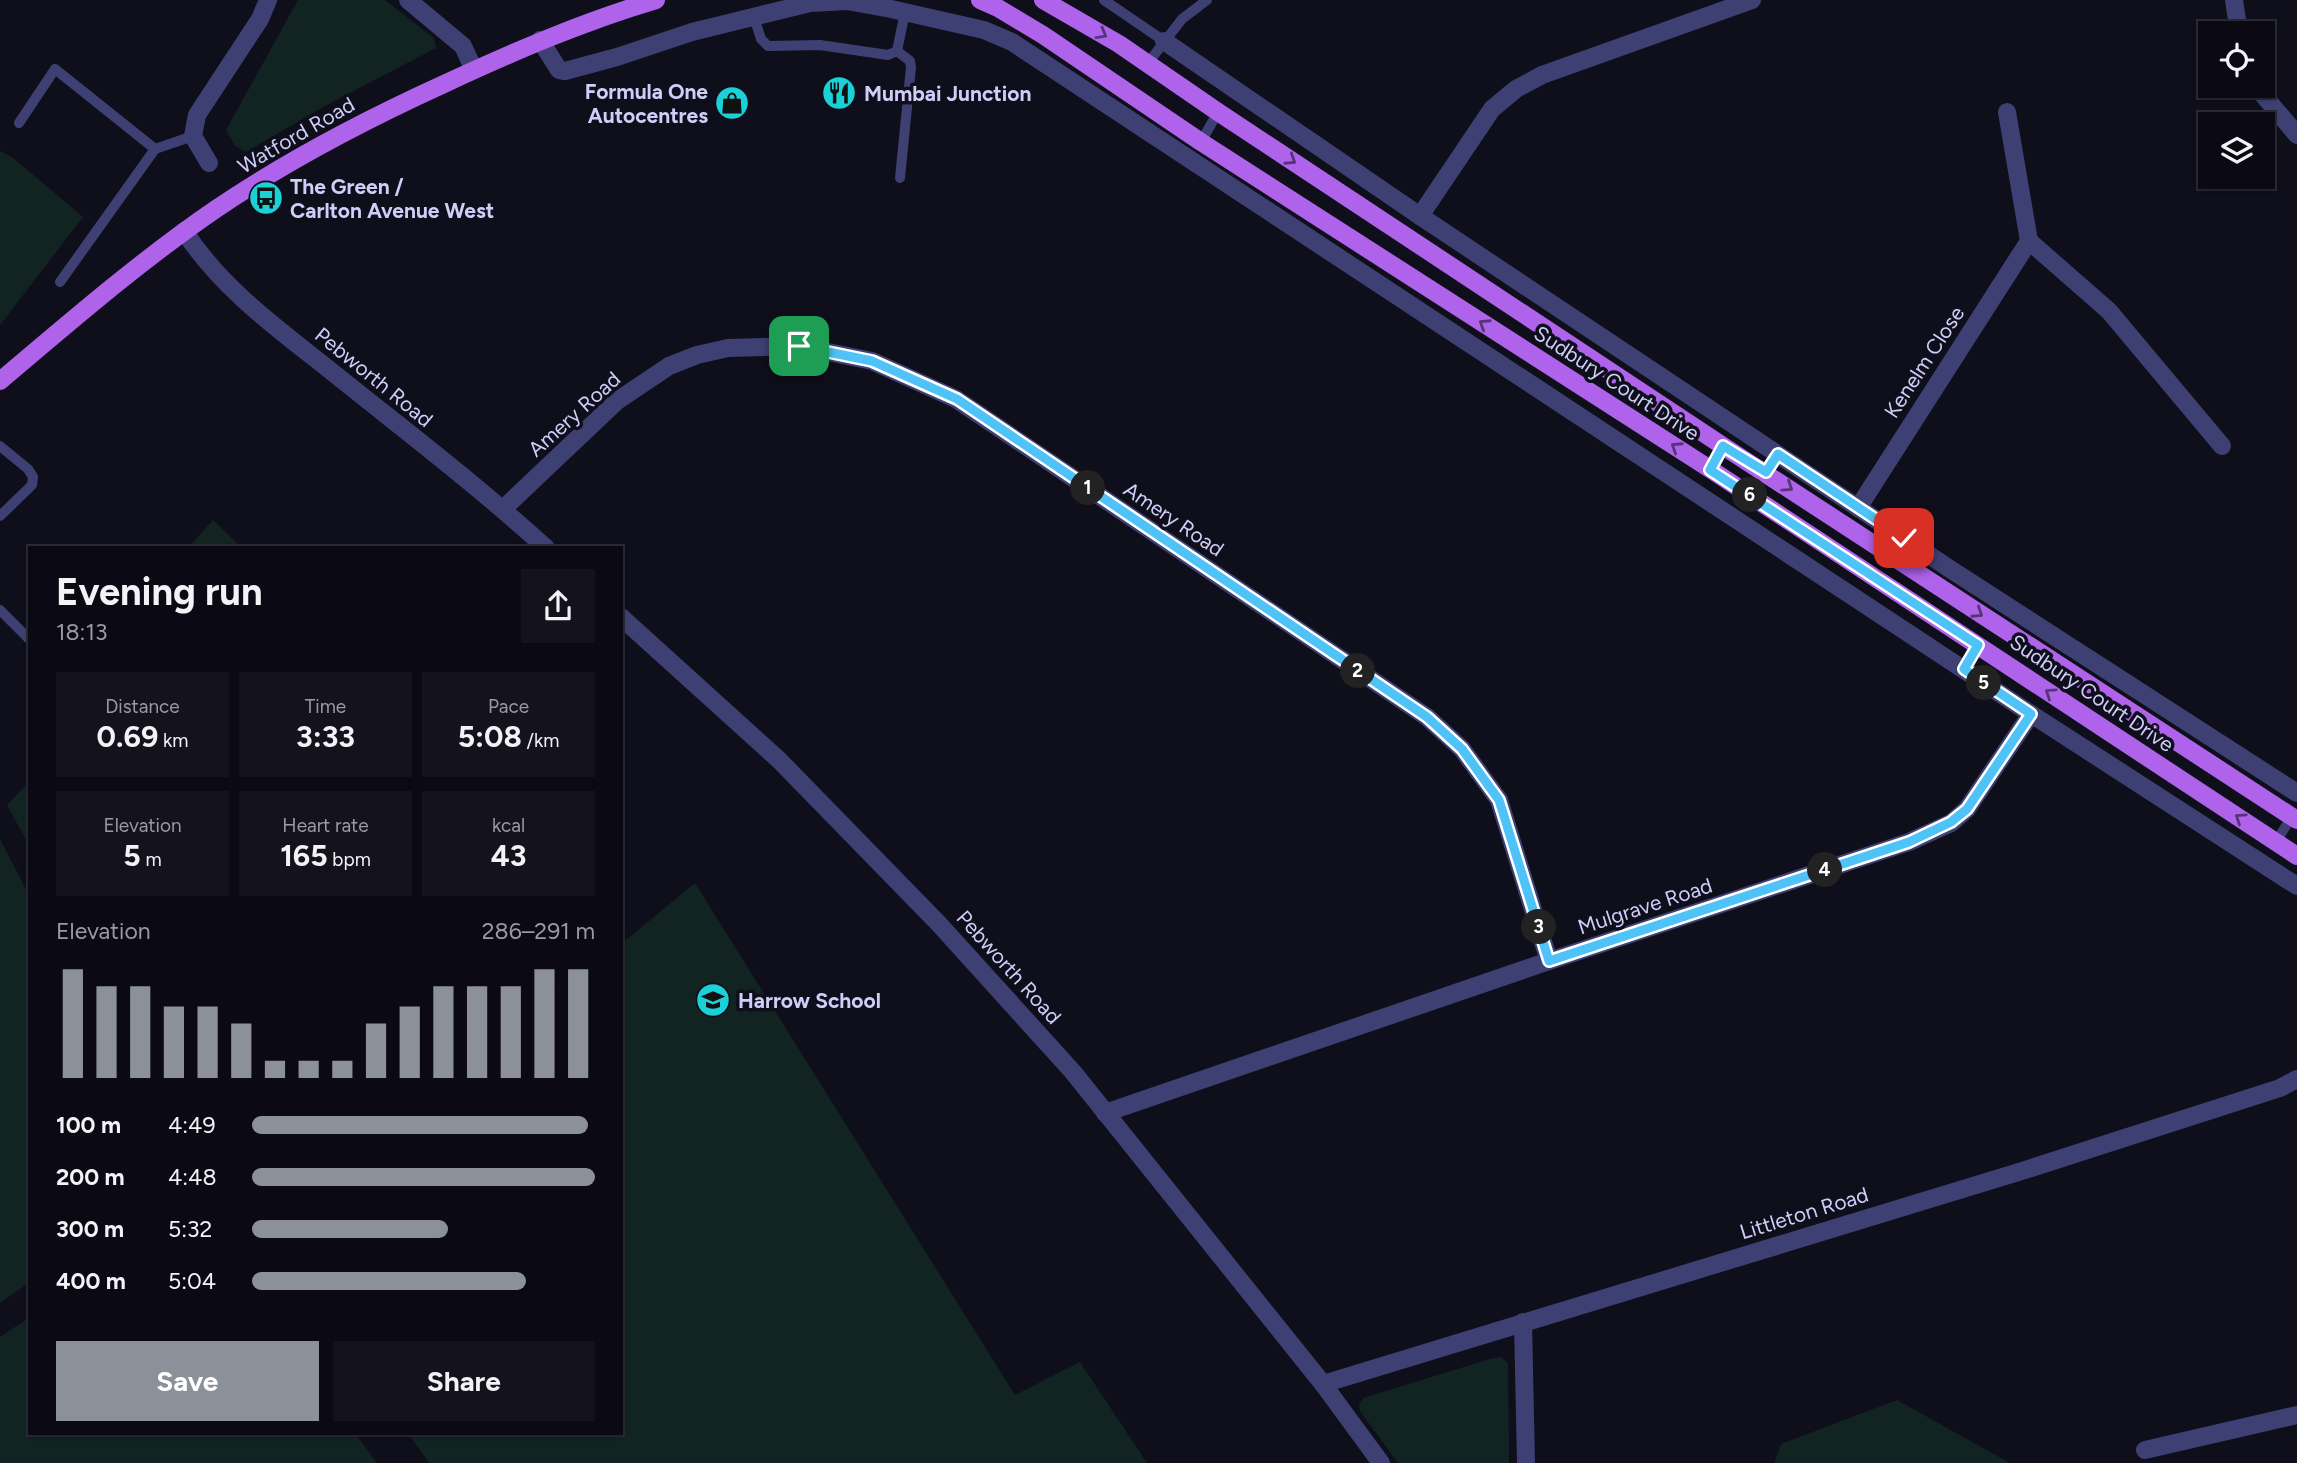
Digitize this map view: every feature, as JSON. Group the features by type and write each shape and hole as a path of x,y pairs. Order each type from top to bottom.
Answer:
{"main road":[{"name":"Watford Road","path":"0,381 184,231 326,141 382,112 540,40 600,17 656,0"},
{"name":"Sudbury Court Drive","path":"979,0 1043,35 1201,142 1710,470 2297,856"},
{"name":"Sudbury Court Drive","path":"1043,0 1148,63 1723,446 2294,818"}],"street":[{"path":"209,163 193,136 197,115 260,19 268,0"},
{"path":"408,0 463,46 474,69"},
{"path":"1420,216 1492,108 1516,89 1542,75 1752,0"},
{"path":"2234,0 2237,21"},
{"path":"540,40 559,70 565,71 692,32 754,17 778,5 847,1 984,30 1012,42 2031,714 2297,886"},
{"path":"1037,57 1043,35"},
{"name":"Sudbury Court Drive","path":"1164,41 1420,216 1858,508 2297,793"},
{"path":"2266,98 2297,135"},
{"path":"2007,112 2029,242 2109,311 2222,446"},
{"name":"Pebworth Road","path":"184,231 198,253 245,303 503,509 544,546"},
{"name":"Kenelm Close","path":"1858,508 2029,242"},
{"name":"Amery Road","path":"503,509 617,401 669,366 697,355 728,348 799,346 872,361 957,399 1427,717 1462,749 1499,800 1549,961"},
{"name":"Pebworth Road","path":"623,619 779,761 939,924 1073,1072 1323,1384 1381,1463"},
{"path":"1964,669 1978,645"},
{"name":"Mulgrave Road","path":"1105,1113 1549,961 1896,847 1933,832 1967,809 2031,714"},
{"path":"2256,792 2267,773"},
{"name":"Littleton Road","path":"1323,1384 2022,1171 2280,1088 2297,1079"},
{"path":"1522,1322 1526,1463"},
{"path":"2145,1450 2297,1415"}],"lane":[{"path":"1104,0 1164,41"},
{"path":"1148,63 1182,19 1207,0"},
{"path":"897,51 905,12"},
{"path":"754,17 761,39 768,46 820,45 888,55 897,51"},
{"path":"897,51 910,61 911,66 900,178"},
{"path":"19,124 55,69 155,149"},
{"path":"1201,142 1218,112"},
{"path":"60,282 155,149 193,136"},
{"path":"1496,295 1509,275"},
{"path":"0,446 28,469 33,477 32,485 0,516"},
{"path":"1710,470 1723,446"},
{"path":"1766,472 1778,454"},
{"path":"1938,587 1950,569"},
{"path":"0,610 28,638"},
{"path":"2276,842 2294,818"}],"green space":[{"path":"298,0 385,0 434,38 436,48 325,106 246,152 235,146 226,130"},
{"path":"0,151 12,157 83,217 0,325"},
{"path":"213,520 240,546 190,546"},
{"path":"28,783 28,843 7,805"},
{"path":"0,839 28,893 28,1283 0,1303"},
{"name":"Harrow School","path":"695,883 1015,1395 1080,1362 1147,1463 429,1463 409,1435 623,1435 623,942"},
{"path":"28,1318 28,1435 356,1435 377,1463 0,1463 0,1337"},
{"path":"1501,1357 1508,1363 1509,1463 1398,1463 1360,1411 1359,1405 1363,1398"},
{"path":"1897,1400 2010,1463 1774,1463 1781,1444"}],"place":[{"name":"Mumbai Junction","path":"839,93"},
{"name":"Formula One Autocentres","path":"732,103"},
{"name":"The Green / Carlton Avenue West","path":"266,198"},
{"name":"Harrow School","path":"713,1000"}],"route":[{"path":"799,346 872,361 957,399 1427,717 1462,749 1499,800 1549,961 1909,842 1951,822 1967,809 2031,714 1964,669 1978,645 1710,470 1723,446 1766,472 1778,454 1904,538"}]}
